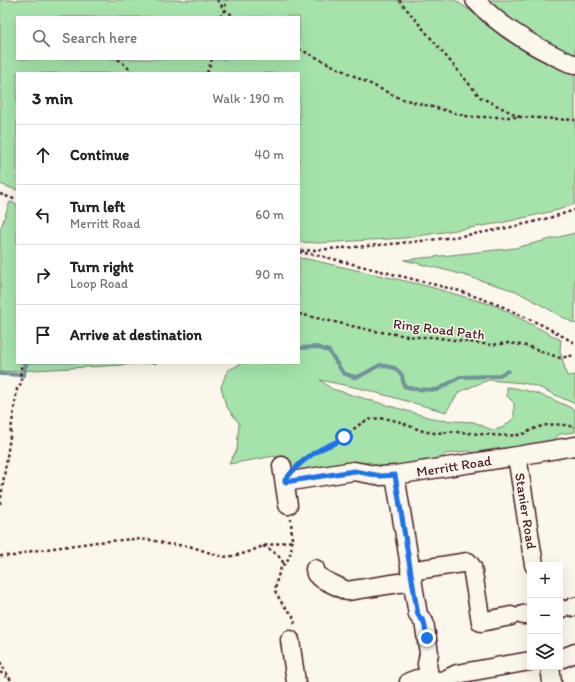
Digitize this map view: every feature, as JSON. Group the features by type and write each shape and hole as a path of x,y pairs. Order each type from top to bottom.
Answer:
{"street":[{"path":"475,0 483,9 530,43 543,51 575,64"},
{"name":"Merritt Road","path":"284,476 354,471 381,476 395,475 575,446"},
{"name":"Stanier Road","path":"517,456 534,562"},
{"path":"395,475 418,615 424,622 429,653 427,664 430,681"},
{"path":"284,476 288,505"},
{"path":"315,569 316,574 324,580 347,591 468,562 472,567 481,622 521,615"},
{"path":"291,645 296,682"},
{"path":"563,658 575,653"},
{"path":"409,682 418,679 443,681 457,674 527,662"},
{"path":"550,670 552,682"}],"path":[{"path":"217,0 225,10 234,16"},
{"path":"221,16 225,10 226,0"},
{"path":"399,0 480,97 520,117"},
{"path":"300,49 399,98 470,117 520,117 575,120"},
{"path":"119,60 133,72"},
{"path":"207,72 212,60"},
{"path":"0,194 16,200"},
{"path":"300,252 397,244 512,228 575,210"},
{"path":"300,252 325,257 460,291 499,305 544,326 575,343"},
{"name":"Ring Road Path","path":"300,314 374,331 415,337 432,336 490,345 509,343 527,346 560,358 575,355"},
{"path":"0,504 17,390 22,382 20,371 23,364"},
{"path":"284,476 306,457 337,442 363,422 373,419 387,418 435,433 454,431 506,436 527,433 536,428 551,424 565,424 575,428"},
{"path":"288,505 292,525 291,551 289,558 281,568 275,591 283,605 294,618 297,638 291,645"},
{"path":"0,556 14,556 32,551 97,542 134,539 152,540 168,544 189,546 223,557 246,553 263,546 292,541"},
{"path":"263,546 271,549 279,556 284,564"},
{"path":"0,662 12,682"},
{"path":"0,672 10,678"}],"green space":[{"path":"0,0 455,0 522,47 575,70 575,204 558,210 501,223 405,238 319,243 300,242 300,72 16,72 16,190 0,184"},
{"path":"481,0 575,0 575,54 555,48 520,29"},
{"path":"10,202 16,204 16,364 140,364 0,372 0,230"},
{"path":"575,233 575,324 516,291 453,272 404,260 515,248"},
{"path":"300,258 307,259 423,285 497,306 561,340 560,351 567,376 575,375 575,404 538,387 524,383 488,380 459,392 446,412 363,389 320,380 332,389 438,420 474,422 492,430 502,428 514,418 514,403 507,396 507,387 515,388 559,402 575,410 575,432 560,434 552,441 479,454 468,451 445,454 439,461 382,470 371,462 298,473 276,462 275,456 229,464 237,449 239,423 226,406 221,387 227,371 240,364 300,364"}],"waterway":[{"path":"300,348 316,347 329,351 343,373 354,377 360,376 380,365 395,368 402,375 404,386 414,389 437,390 460,377 497,376 508,371"},
{"path":"0,374 24,375 26,364"}],"route":[{"path":"344,437 306,457 294,468 285,482 354,471 381,476 395,475 418,615 424,622 427,638"}]}
